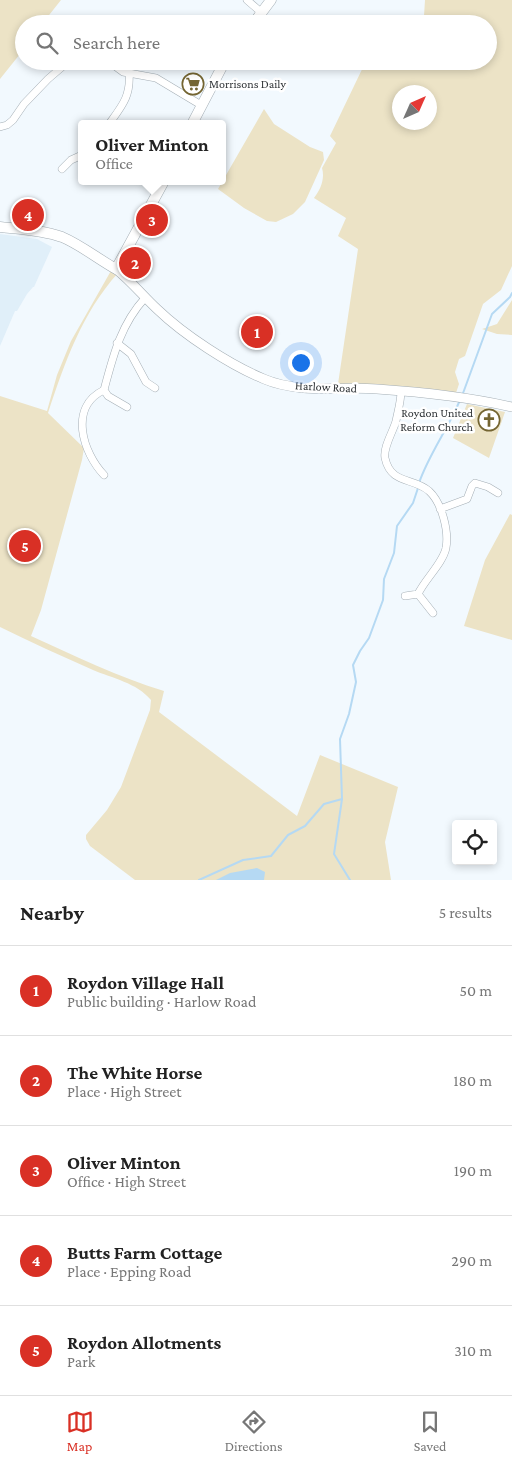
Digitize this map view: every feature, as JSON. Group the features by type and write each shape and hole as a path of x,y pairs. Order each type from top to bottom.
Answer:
{"main road":[{"path":"262,13 271,0"},
{"path":"194,120 220,70"},
{"path":"0,227 29,230 61,237 116,270 162,185"}],"street":[{"path":"247,0 262,13"},
{"path":"0,127 7,125 13,120 24,104 58,70"},
{"path":"120,70 156,78 201,105"},
{"path":"112,120 128,94 130,86 129,73"},
{"path":"62,169 78,157"},
{"name":"Harlow Road","path":"116,270 166,317 210,349 265,379 300,387 402,391 512,407"},
{"path":"104,475 96,467 84,443 83,417 96,394 104,390 117,343 132,314 146,298"},
{"path":"117,343 131,354 146,382 156,388"},
{"path":"104,390 108,396 127,407"},
{"path":"402,391 395,423 384,455 388,467 395,475 404,481 418,484 428,491 436,501 440,509 446,534 446,549 442,559 424,582 418,594"},
{"path":"440,509 467,499 475,483 488,487 498,493"},
{"path":"405,596 418,594"},
{"path":"418,594 433,613"}],"shaded area":[{"path":"0,0 61,0 49,15 15,15 15,60 0,79"},
{"path":"425,0 512,0 512,266 501,290 483,304 465,356 459,359 455,372 459,384 455,396 338,384 358,249 338,236 346,218 314,198 322,183 322,168 336,143 330,136 362,70 497,70 497,15 424,15"},
{"path":"264,109 274,124 310,147 323,152 324,160 305,202 293,214 276,222 267,221 244,208 218,189 220,185 226,185 226,175"},
{"path":"0,234 37,239 52,247 34,287 27,294 17,311 15,311 0,346"},
{"path":"112,269 118,273 94,305 76,339 48,413 84,448 41,610 31,636 113,673 164,691 159,712 297,816 320,755 398,787 385,842 391,880 135,880 90,846 86,839 86,835 107,810 121,787 150,710 151,700 132,685 93,670 0,627 0,396 47,411 57,375 71,341"},
{"path":"512,300 512,335 497,334 482,329 497,324"},
{"path":"467,404 505,412 489,458 453,438"},
{"path":"510,514 512,515 512,640 464,626 485,560"}],"water":[{"path":"257,868 265,872 264,880 216,880 230,873"}],"waterway":[{"path":"462,396 492,314 512,293"},
{"path":"419,483 460,400"},
{"path":"350,880 334,854 342,799 340,739 349,714 356,682 353,665 369,638 383,600 384,579 394,553 397,526 413,503 418,488"},
{"path":"199,880 243,860 271,856 288,835 305,826 324,804 342,799"}],"place":[{"name":"Morrisons Daily","path":"193,84"},
{"name":"Butts Farm Cottage","path":"28,215"},
{"name":"Oliver Minton","path":"152,220"},
{"name":"The White Horse","path":"135,263"},
{"name":"Roydon Village Hall","path":"257,332"},
{"name":"Roydon United Reform Church","path":"489,420"},
{"name":"Roydon Allotments","path":"25,546"}]}
